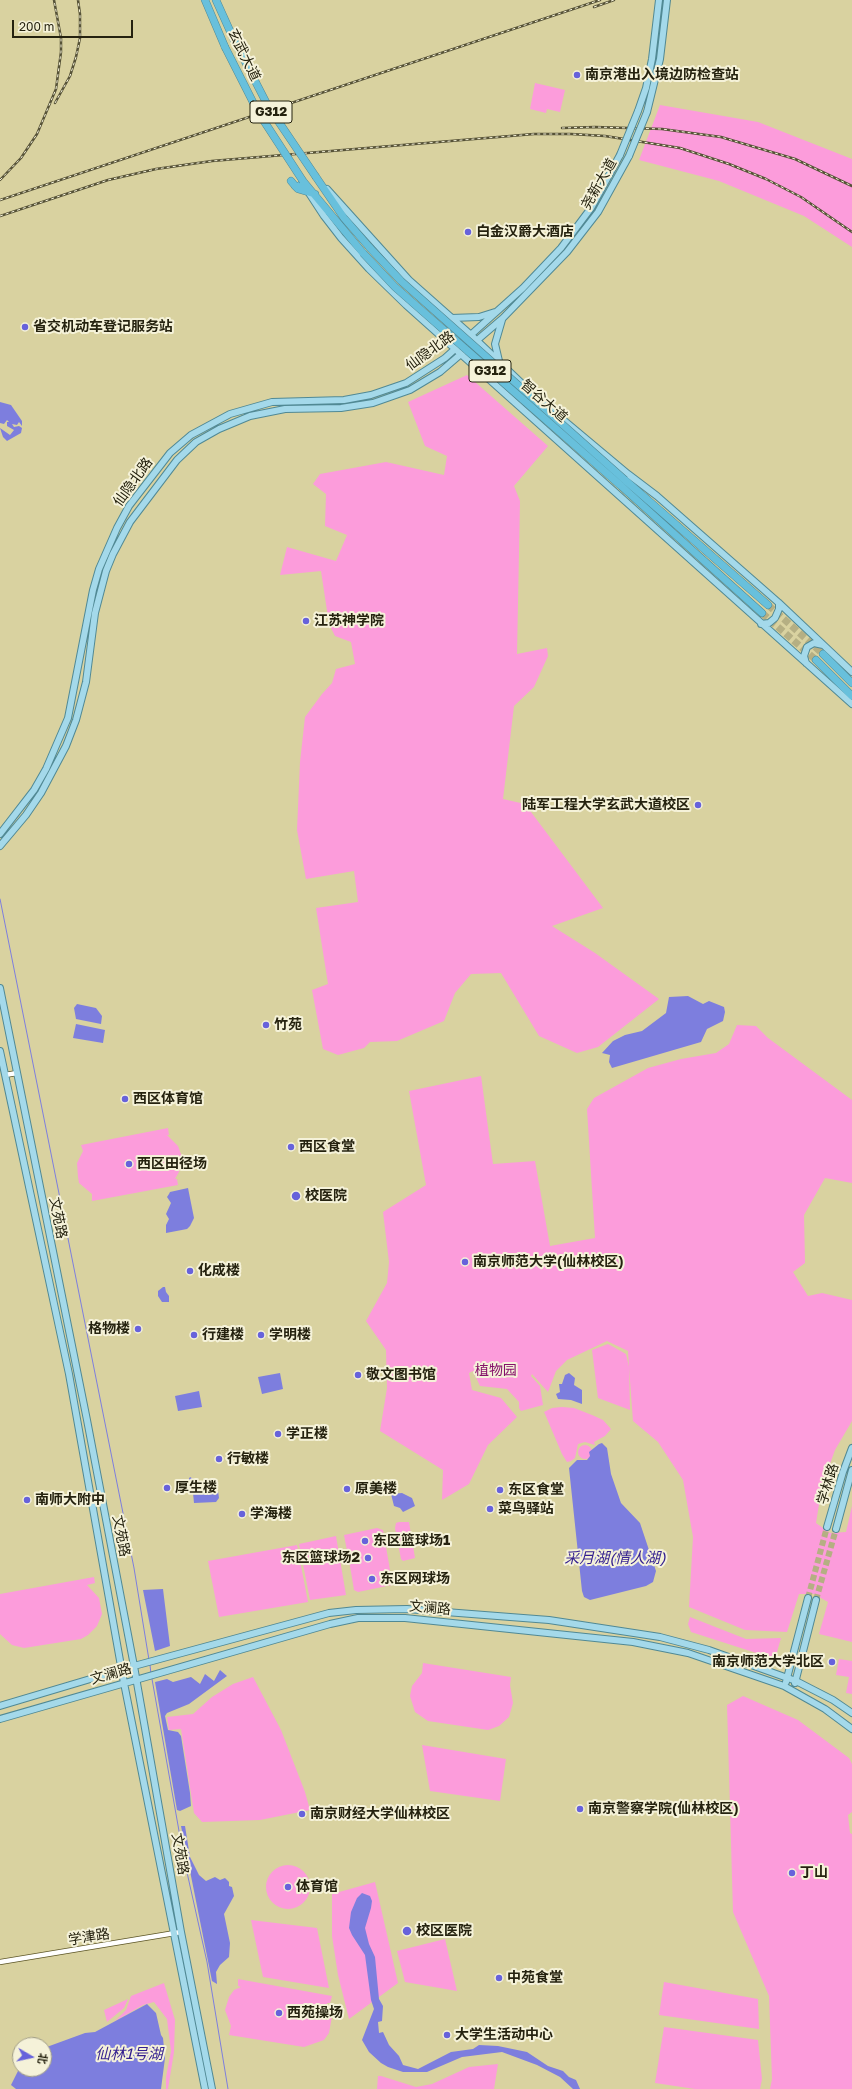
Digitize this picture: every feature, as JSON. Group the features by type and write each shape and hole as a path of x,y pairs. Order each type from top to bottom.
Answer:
{"highway":[{"name":"玄武大道","path":"204,0 225,47 258,112 304,181"},
{"name":"玄武大道","path":"216,0 235,42 268,106 316,177"},
{"name":"智谷大道","path":"316,177 344,218 401,282 623,483 762,613"},
{"path":"304,181 301,185 296,187 291,181 298,189 312,193"},
{"name":"智谷大道","path":"304,181 312,193 363,253 395,287 623,483 768,605"},
{"path":"823,654 852,683"},
{"path":"816,660 852,696"}],"main road":[{"name":"尧新大道","path":"477,341 503,318 554,266 583,233 598,212 628,156 647,112 660,59 668,0"},
{"name":"尧新大道","path":"471,335 548,263 577,228 606,183 620,155 638,111 652,59 659,2"},
{"path":"316,177 402,272 451,318 536,396 628,474 658,496 779,603 852,672"},
{"path":"312,193 324,216 369,269 455,349 604,481 760,624 852,704"},
{"path":"451,318 479,318 498,310"},
{"path":"500,362 495,344 498,329 503,318"},
{"name":"仙隐北路","path":"0,834 23,805 43,774 68,718 93,590 109,545 129,506 170,453 201,428 230,414 272,402 344,400 371,395 406,383 455,349 471,335"},
{"name":"仙隐北路","path":"0,846 42,793 73,727 86,682 95,613 106,572 114,554 130,522 177,460 196,442 219,429 262,413 297,408 342,408 373,404 391,398 410,390 440,372 477,341"},
{"path":"760,624 769,623 775,618 779,609 779,603"},
{"path":"810,666 804,659 806,649 814,643 824,646"},
{"name":"文苑路","path":"0,988 87,1420 134,1666 181,1932 212,2089"},
{"name":"文苑路","path":"0,1051 69,1374 124,1683 205,2089"},
{"name":"学林路","path":"827,1527 843,1472 852,1448"},
{"name":"学林路","path":"836,1529 852,1470"},
{"path":"784,1686 808,1598"},
{"path":"792,1690 796,1681 816,1600"},
{"name":"文澜路","path":"0,1706 134,1666 329,1613 356,1610 407,1609 550,1620 636,1632 709,1650 796,1681 833,1700 852,1714"},
{"name":"文澜路","path":"0,1719 330,1624 358,1618 406,1618 546,1631 654,1645 688,1653 784,1686 825,1709 852,1729"}],"street":[{"path":"5,1075 17,1073"},
{"name":"学津路","path":"0,1962 181,1932"}],"green space":[{"path":"535,83 565,90 560,112 547,109 546,113 530,109"},
{"path":"660,105 758,122 852,159 852,247 804,216 719,181 639,160"},
{"path":"467,375 548,446 514,486 520,501 517,654 547,648 548,656 534,687 514,706 503,799 525,804 603,908 552,926 595,953 659,999 598,1047 577,1053 539,1036 501,973 471,974 455,993 444,1021 397,1041 370,1042 364,1048 338,1055 323,1049 312,990 328,984 316,908 358,902 354,871 306,879 297,830 300,762 305,717 332,683 336,669 355,664 351,642 335,636 329,624 321,571 280,575 287,547 336,561 347,535 325,526 326,494 313,484 320,474 386,462 444,475 447,456 425,446 408,402"},
{"name":"植物园","path":"737,1025 756,1026 768,1038 852,1100 852,1183 825,1178 804,1215 805,1263 793,1272 808,1296 822,1293 852,1300 852,1421 835,1450 822,1486 816,1523 830,1533 846,1532 852,1506 852,1642 819,1634 828,1602 814,1594 799,1594 787,1632 745,1630 689,1607 693,1537 683,1480 658,1442 633,1421 628,1351 607,1341 567,1360 556,1371 548,1392 532,1374 531,1376 540,1386 543,1405 521,1411 519,1408 519,1402 507,1389 480,1386 473,1371 469,1373 472,1390 501,1398 517,1417 488,1445 469,1484 442,1500 443,1470 380,1431 387,1388 386,1350 366,1321 387,1283 389,1262 383,1212 426,1185 409,1091 481,1076 493,1164 535,1161 550,1246 595,1238 587,1109 594,1098 648,1068 681,1059 716,1053 729,1044"},
{"name":"西区田径场","path":"168,1128 169,1135 167,1135 178,1146 182,1157 179,1172 175,1179 177,1179 178,1185 92,1201 92,1194 79,1183 77,1163 83,1151 81,1145"},
{"path":"608,1344 626,1354 629,1367 630,1410 598,1398 592,1350"},
{"path":"552,1408 574,1408 592,1415 603,1420 611,1429 605,1436 594,1442 595,1445 585,1442 578,1444 575,1458 567,1462 544,1412"},
{"path":"585,1445 590,1447 592,1452 590,1457 585,1459 580,1457 578,1452 580,1447"},
{"path":"409,1522 415,1558 403,1561 401,1559 395,1528 396,1523"},
{"path":"377,1528 383,1530 389,1564 351,1572 344,1535"},
{"path":"336,1536 346,1595 310,1600 299,1544"},
{"path":"297,1545 308,1602 219,1617 208,1561"},
{"name":"东区网球场","path":"389,1564 392,1585 358,1592 354,1590 351,1572"},
{"path":"94,1577 95,1583 87,1585 99,1598 102,1614 97,1626 88,1635 81,1639 24,1648 12,1645 0,1634 0,1594"},
{"path":"690,1617 746,1639 781,1638 775,1659 691,1632 688,1624"},
{"path":"839,1659 852,1661 852,1694 846,1693 849,1677 836,1675"},
{"path":"423,1663 511,1677 510,1685 513,1703 509,1717 499,1726 488,1730 428,1721 415,1712 410,1696 412,1686 422,1673"},
{"path":"253,1677 281,1730 305,1792 310,1810 260,1820 202,1822 194,1813 181,1729 169,1730 167,1717 193,1714 212,1697 233,1684"},
{"name":"丁山","path":"743,1696 798,1720 849,1758 852,1764 852,1812 848,1815 850,1833 852,1834 852,2089 770,2089 772,2079 769,1996 733,1912 727,1705"},
{"path":"422,1745 506,1759 500,1801 430,1791"},
{"name":"体育馆","path":"288,1865 300,1869 306,1875 310,1887 306,1899 300,1905 288,1909 276,1905 270,1899 266,1887 270,1875 276,1869"},
{"path":"375,1882 398,1983 349,2019 338,1975 332,1936 332,1894"},
{"path":"251,1920 317,1928 329,1988 263,1977"},
{"path":"445,1939 457,1991 405,1982 397,1951"},
{"name":"西苑操场","path":"238,1979 332,1996 330,2003 327,2003 332,2016 329,2033 324,2040 304,2047 229,2035 231,2026 225,2010 229,1997 234,1990 241,1987 238,1986"},
{"path":"664,1982 758,1999 759,2029 659,2015"},
{"path":"164,1983 175,2020 174,2052 168,2089 166,2089 166,2077 171,2051 167,2019 154,2002 143,2005 115,2021 126,2010 131,1996"},
{"path":"128,1999 124,2008 107,2022 104,2010"},
{"path":"664,2027 758,2040 762,2079 760,2089 695,2089 655,2083"},
{"path":"498,2064 494,2089 377,2089 378,2076 416,2087 432,2084 469,2067"}],"water":[{"path":"0,402 11,405 22,421 22,426 19,422 17,425 12,424 14,427 19,426 22,428 21,433 7,441 3,437 0,428 10,435 14,430 7,426 7,422 9,422 7,420 4,424 0,423"},
{"path":"688,996 703,1004 709,1001 724,1007 725,1012 723,1021 707,1029 701,1042 612,1068 609,1062 610,1055 602,1053 613,1041 625,1035 642,1031 666,1013 669,997"},
{"path":"77,1004 96,1008 102,1016 101,1024 76,1019 74,1008"},
{"path":"76,1024 105,1030 103,1043 73,1038"},
{"path":"188,1188 194,1218 187,1229 166,1233 166,1225 169,1219 166,1214 171,1203 167,1197 170,1192"},
{"path":"165,1287 169,1296 169,1302 162,1302 158,1296 158,1291"},
{"path":"280,1373 283,1389 262,1394 258,1377"},
{"path":"569,1373 575,1378 574,1385 582,1390 582,1404 571,1400 558,1399 556,1394 560,1392 559,1384 562,1384 565,1375"},
{"path":"199,1391 202,1407 178,1411 175,1396"},
{"name":"采月湖(情人湖)","path":"602,1443 607,1448 611,1474 621,1503 640,1523 656,1571 653,1582 646,1586 590,1600 584,1597 582,1591 569,1468 577,1460 587,1460 590,1456 589,1452"},
{"path":"190,1477 195,1480 200,1493 204,1493 212,1489 218,1491 219,1498 216,1502 194,1503 193,1493 187,1482"},
{"path":"402,1493 412,1498 415,1506 403,1512 400,1508 394,1506 391,1494"},
{"path":"163,1589 170,1646 155,1651 143,1590"},
{"path":"220,1670 227,1676 189,1704 167,1713 165,1716 168,1730 178,1732 181,1736 190,1793 191,1806 180,1811 177,1810 155,1682 167,1679 173,1682 191,1677 200,1684 205,1674 214,1681"},
{"path":"181,1826 185,1826 190,1857 199,1875 206,1881 215,1877 220,1880 225,1878 229,1882 229,1886 232,1887 234,1896 224,1914 230,1943 229,1957 220,1965 216,1972 217,1984 212,1981"},
{"path":"362,1893 370,1896 372,1901 365,1928 369,1944 375,1957 379,1999 383,2006 382,2021 378,2022 379,2033 383,2032 389,2045 399,2056 403,2065 418,2069 451,2052 473,2049 479,2045 498,2046 527,2052 548,2066 563,2071 569,2077 576,2080 580,2089 573,2089 560,2077 537,2065 502,2052 462,2057 427,2072 403,2072 381,2063 369,2052 362,2040 374,2009 371,2000 365,1955 349,1928 351,1912 357,1898"},
{"name":"仙林1号湖","path":"147,2004 156,2013 163,2038 165,2058 161,2089 16,2089 11,2085 15,2077 52,2077 52,2045 85,2033 95,2032"}],"waterway":[{"path":"0,899 134,1568 149,1660"},
{"path":"150,1665 151,1674"},
{"path":"152,1679 184,1859 207,1962 228,2089"}],"tunnel":[{"path":"768,605 823,654"},
{"path":"762,613 816,660"},
{"path":"808,1598 827,1527"},
{"path":"816,1600 836,1529"}],"railway":[{"path":"0,180 21,158 37,134 56,89 61,52 61,38 54,0"},
{"path":"55,103 70,76 76,57 80,38 80,14 78,0"},
{"path":"0,200 600,0"},
{"path":"594,7 614,0"},
{"path":"562,128 595,127 662,129 721,137 795,159 852,186"},
{"path":"0,216 108,180 156,169 212,161 534,134 571,134 605,136 680,148 729,164 766,179 801,197 852,232"}],"place":[{"name":"南京港出入境边防检查站","path":"577,75"},
{"name":"白金汉爵大酒店","path":"468,232"},
{"name":"省交机动车登记服务站","path":"25,327"},
{"name":"江苏神学院","path":"306,621"},
{"name":"陆军工程大学玄武大道校区","path":"698,805"},
{"name":"竹苑","path":"266,1025"},
{"name":"西区体育馆","path":"125,1099"},
{"name":"西区食堂","path":"291,1147"},
{"name":"西区田径场","path":"129,1164"},
{"name":"校医院","path":"296,1196"},
{"name":"南京师范大学(仙林校区)","path":"465,1262"},
{"name":"化成楼","path":"190,1271"},
{"name":"格物楼","path":"138,1329"},
{"name":"行建楼","path":"194,1335"},
{"name":"学明楼","path":"261,1335"},
{"name":"敬文图书馆","path":"358,1375"},
{"name":"学正楼","path":"278,1434"},
{"name":"行敏楼","path":"219,1459"},
{"name":"厚生楼","path":"167,1488"},
{"name":"原美楼","path":"347,1489"},
{"name":"东区食堂","path":"500,1490"},
{"name":"南师大附中","path":"27,1500"},
{"name":"菜鸟驿站","path":"490,1509"},
{"name":"学海楼","path":"242,1514"},
{"name":"东区篮球场1","path":"365,1541"},
{"name":"东区篮球场2","path":"368,1558"},
{"name":"东区网球场","path":"372,1579"},
{"name":"南京师范大学北区","path":"832,1662"},
{"name":"南京警察学院(仙林校区)","path":"580,1809"},
{"name":"南京财经大学仙林校区","path":"302,1814"},
{"name":"丁山","path":"792,1873"},
{"name":"体育馆","path":"288,1887"},
{"name":"校区医院","path":"407,1931"},
{"name":"中苑食堂","path":"499,1978"},
{"name":"西苑操场","path":"279,2013"},
{"name":"大学生活动中心","path":"447,2035"}]}
